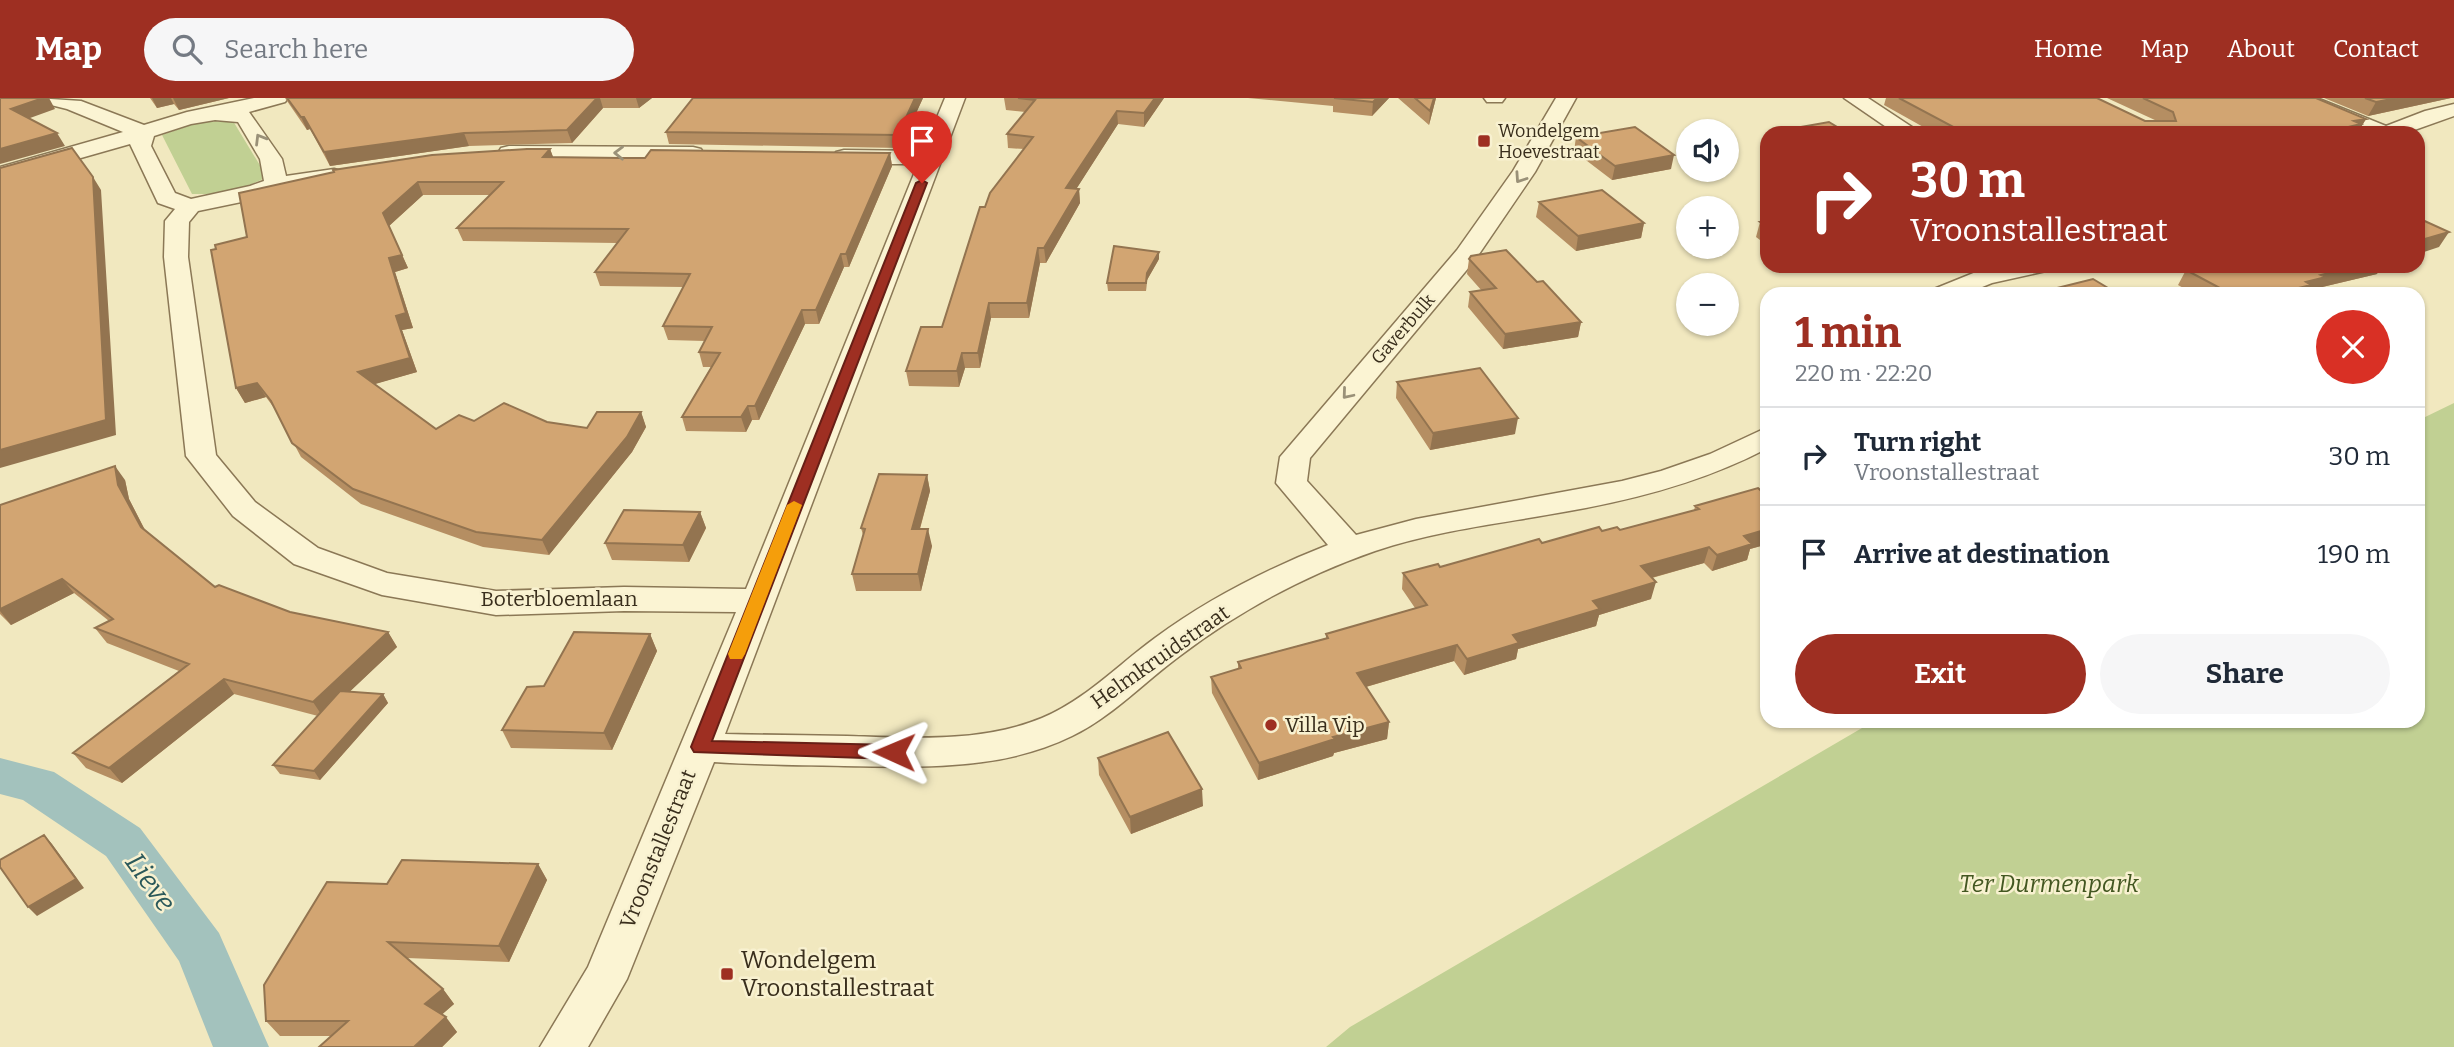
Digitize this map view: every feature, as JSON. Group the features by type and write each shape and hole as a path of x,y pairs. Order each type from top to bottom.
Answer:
{"street":[{"path":"47,98 75,105 144,133"},
{"path":"0,174 144,133 188,117 225,112 278,98"},
{"name":"Vroonstallestraat","path":"563,1047 605,979 700,747 955,98"},
{"name":"Gaverbulk","path":"1350,549 1291,484 1295,457 1466,255 1524,172 1566,98"},
{"path":"1854,98 1899,126"},
{"path":"2299,98 2380,126"},
{"path":"2337,98 2385,126"},
{"path":"2404,126 2454,110"},
{"path":"225,112 245,117 271,159 276,184"},
{"path":"144,133 140,146 166,198 190,206 257,192 276,184 355,172"},
{"path":"486,154 712,154"},
{"path":"823,156 932,158"},
{"name":"Boterbloemlaan","path":"190,206 177,221 176,257 201,456 244,509 306,556 382,584 496,603 624,599 758,601"},
{"path":"1960,287 2004,273"},
{"name":"Helmkruidstraat","path":"700,747 951,753 997,747 1022,740 1059,726 1094,705 1181,636 1263,586 1350,549 1429,526 1615,493 1693,470 1742,452 1760,441"}],"green space":[{"path":"233,121 267,177 231,191 192,194 162,135 200,122"},
{"name":"Ter Durmenpark","path":"2454,403 2454,1047 1326,1047 1350,1027 1862,728 2425,728 2425,417"}],"building":[{"path":"0,98 43,98 11,109 57,133 0,149"},
{"path":"287,98 597,98 567,130 464,133 324,152 304,117 301,117"},
{"path":"693,98 915,98 898,135 666,132"},
{"path":"1018,98 1155,98 1144,113 1117,111 1066,188 1079,189 1044,248 1038,248 1027,303 989,303 978,353 962,353 957,371 906,371 921,327 942,327 980,207 985,207 990,193 1033,137 1007,134 1035,100"},
{"path":"1334,98 1377,98 1373,102"},
{"path":"1415,98 1434,98 1430,111"},
{"path":"1899,98 2097,98 2145,121 2176,121 2173,112 2143,98 2316,98 2366,119 2354,121 2361,124 2353,126 1952,126"},
{"path":"2365,98 2397,98 2376,102"},
{"path":"1829,122 1836,126 1806,126"},
{"path":"1635,127 1674,155 1615,166 1576,137"},
{"path":"72,148 93,177 106,420 0,450 0,168"},
{"path":"550,149 543,157 622,158 645,158 651,150 890,153 846,254 841,254 816,310 802,310 755,406 748,406 741,417 682,417 720,353 699,352 712,327 663,326 690,274 595,272 628,229 457,228 503,182 418,182 383,213 402,255 389,258 406,313 396,316 410,358 358,372 436,429 459,415 474,421 504,403 547,422 587,428 597,412 641,412 627,437 542,540 476,532 353,489 292,443 271,401 257,383 236,388 211,250 216,249 215,245 247,237 239,193 334,172 333,170 432,155"},
{"path":"1602,190 1644,223 1578,236 1539,202"},
{"path":"2425,221 2449,232 2425,239"},
{"path":"1114,246 1159,252 1147,273 1146,283 1107,283"},
{"path":"1506,250 1537,282 1543,281 1581,322 1505,334 1470,292 1496,288 1469,259 1471,256"},
{"path":"2192,273 2329,273 2321,275 2326,277 2306,282 2311,285 2303,287 2218,287"},
{"path":"2093,279 2106,287 2061,287"},
{"path":"1480,368 1518,418 1433,433 1397,382"},
{"path":"115,466 118,485 141,527 215,587 219,585 290,612 388,632 313,702 224,679 109,768 73,753 189,664 95,628 113,619 62,579 0,609 0,505"},
{"path":"879,474 927,475 912,529 928,529 918,574 852,574 865,529 861,528"},
{"path":"1758,488 1760,531 1744,536 1752,544 1717,555 1709,547 1641,566 1656,582 1593,601 1600,609 1513,635 1519,643 1467,659 1457,645 1357,673 1389,722 1333,737 1335,739 1259,763 1211,677 1241,668 1238,662 1328,638 1326,634 1427,605 1403,573 1438,564 1440,567 1539,539 1542,543 1599,527 1602,531 1617,527 1620,530 1699,509 1695,506"},
{"path":"624,510 700,512 683,545 605,543"},
{"path":"574,632 650,634 604,733 502,730 527,687 544,686"},
{"path":"340,691 383,694 314,771 273,765"},
{"path":"1168,732 1202,789 1130,817 1098,758"},
{"path":"44,835 76,879 28,907 0,867 0,860"},
{"path":"402,860 538,864 499,946 388,942 443,989 425,1004 446,1017 414,1047 319,1047 348,1021 266,1021 264,985 327,882 387,884"}],"waterway":[{"name":"Lieve","path":"0,776 37,785 123,842 200,949 241,1047"}],"slow traffic":[{"path":"736,654 794,505"}],"place":[{"name":"Wondelgem Hoevestraat","path":"1484,141"},
{"name":"Villa Vip","path":"1271,725"},
{"name":"Wondelgem Vroonstallestraat","path":"727,974"}],"route":[{"path":"894,752 700,747 922,183"}]}
